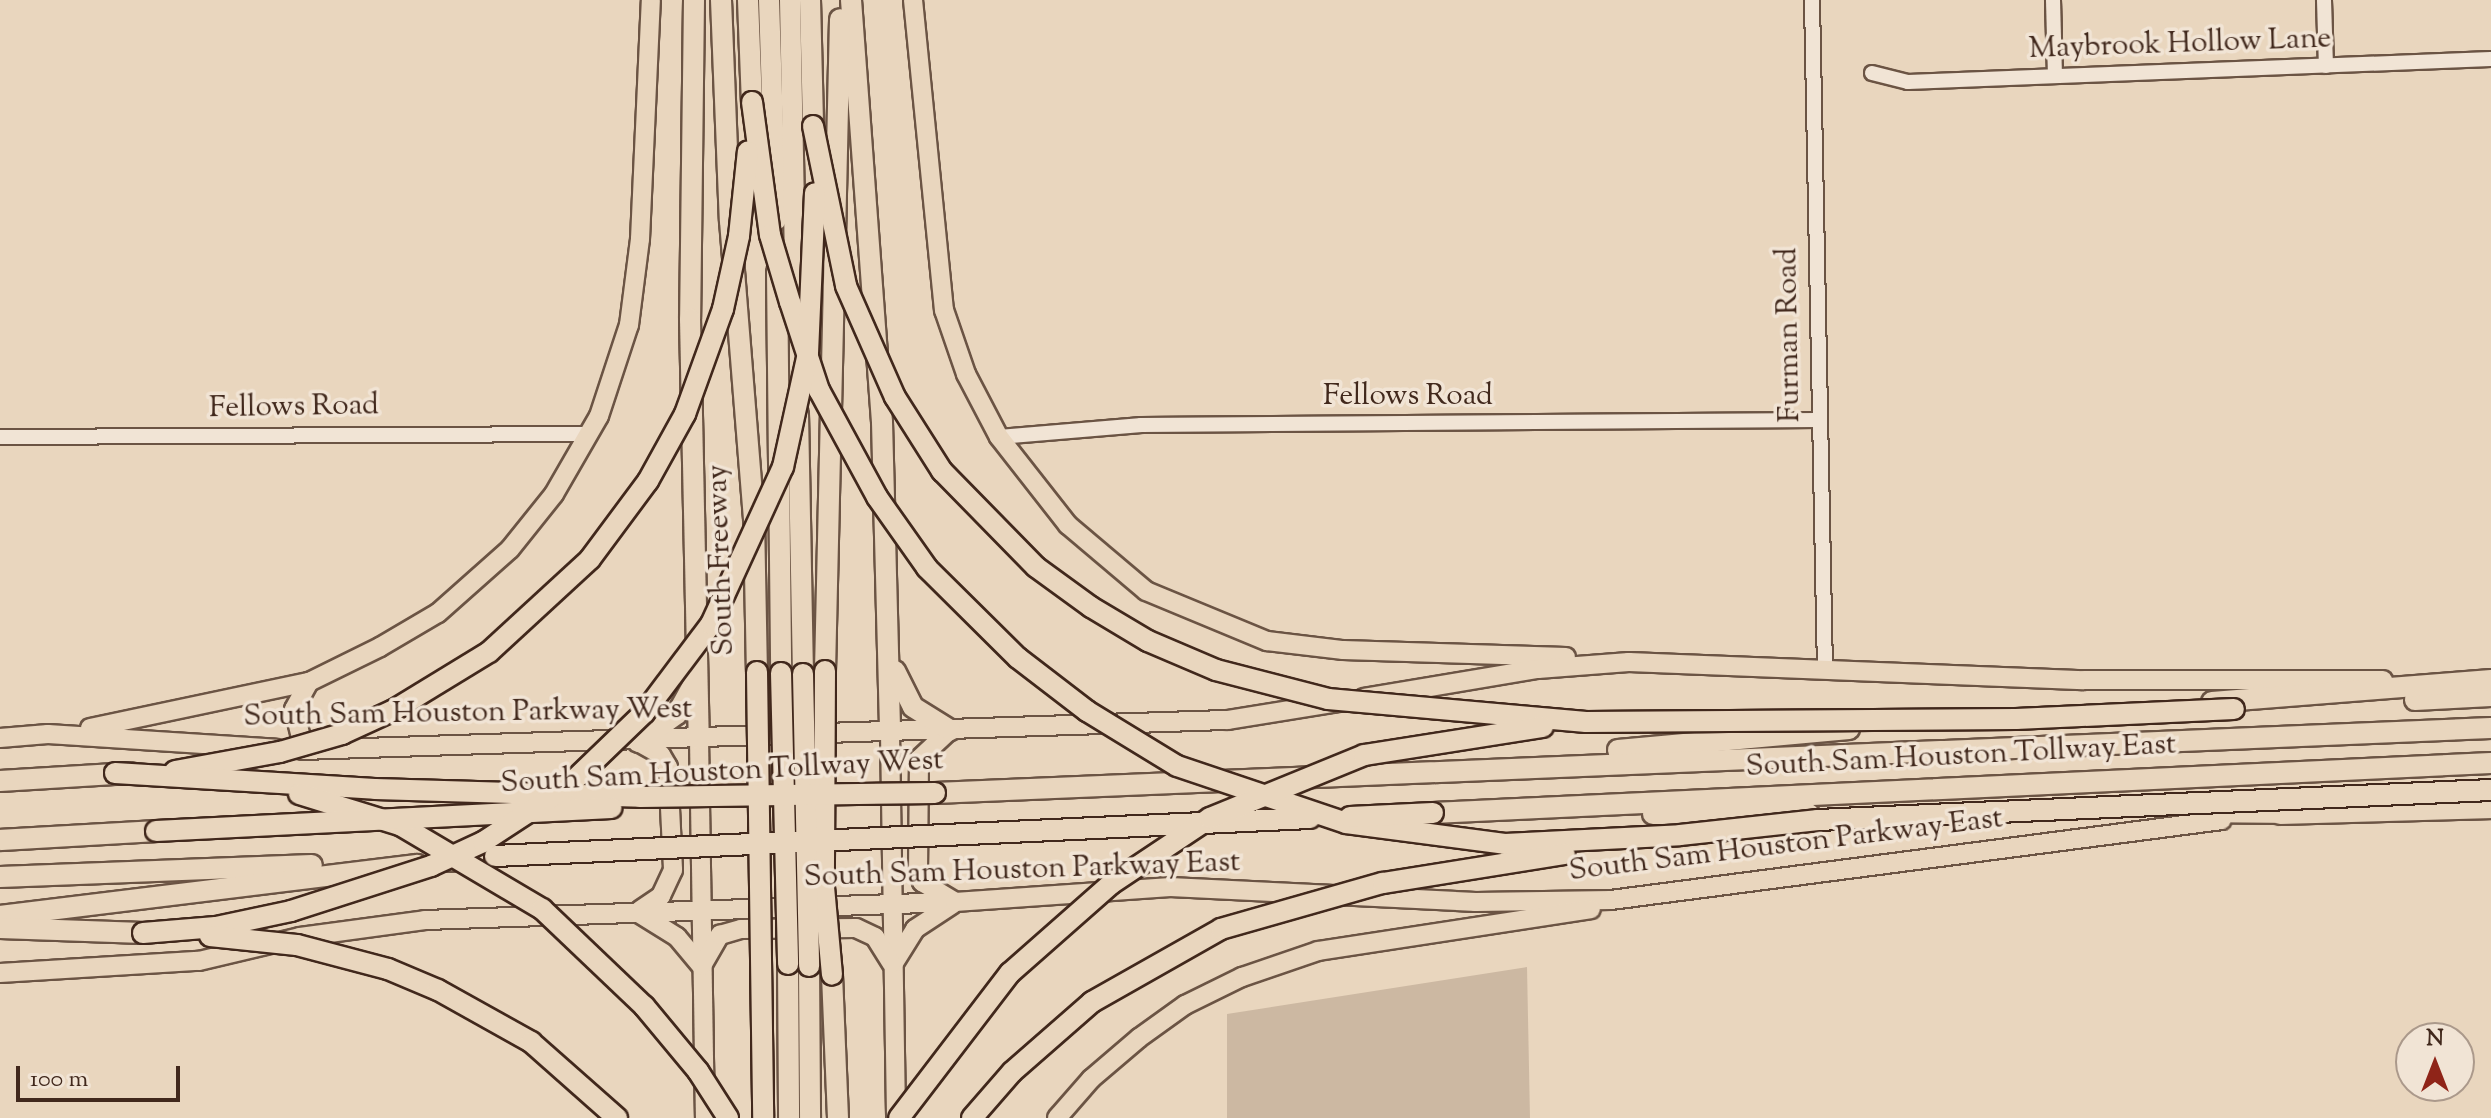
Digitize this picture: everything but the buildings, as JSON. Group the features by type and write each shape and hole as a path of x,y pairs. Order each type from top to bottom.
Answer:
{"highway":[{"path":"694,0 690,319 699,739"},
{"name":"South Freeway","path":"721,0 730,221 754,519 763,1118"},
{"path":"748,0 752,102 770,235 819,390 877,497 927,568 1018,658 1087,711 1177,766 1346,823 1505,844 1680,835"},
{"path":"769,0 789,1118"},
{"path":"790,0 810,1118"},
{"path":"143,933 216,927 327,902 431,866 483,842 567,787 644,713 711,624 783,467 808,353 816,233 810,0"},
{"path":"838,1118 832,975 824,887 825,671 840,0"},
{"path":"851,0 882,422 890,733"},
{"path":"0,781 175,771 280,752 342,734 394,710 489,652 590,559 666,451 707,354 739,236 752,102"},
{"path":"813,126 846,286 895,397 942,471 1036,567 1148,641 1268,687 1389,707 1586,722 2016,719 2491,696"},
{"path":"888,651 903,694 950,730"},
{"path":"638,742 677,714 697,677"},
{"path":"1450,769 1719,738 2491,679"},
{"path":"897,1118 1010,973 1111,884 1210,818 1364,755 1459,737 1586,722"},
{"name":"South Sam Houston Tollway East","path":"1450,769 2491,728"},
{"name":"South Sam Houston Tollway East","path":"1433,813 2491,763"},
{"name":"South Sam Houston Tollway West","path":"0,840 1450,769"},
{"path":"175,771 337,804 400,825 490,874 562,926 644,1006 698,1071 728,1118"},
{"path":"0,773 115,773 375,789 640,797 935,793"},
{"path":"972,1118 1012,1072 1092,1002 1221,929 1383,883 1680,835 1818,820 2491,790"},
{"path":"0,877 1433,813 2293,813"},
{"path":"0,916 160,894 495,856"},
{"path":"0,928 143,933 297,945 388,969 487,1015 531,1042 617,1118"}],"main road":[{"path":"48,734 309,682 438,613 488,569 554,494 589,434 617,370 637,280 651,0"},
{"path":"913,0 938,282 966,374 999,437 1068,525 1146,591 1267,641 1343,650 1825,670 2246,682 2491,679"},
{"path":"897,1118 890,733 1228,720 1538,669 1629,662"},
{"path":"304,750 294,709 309,682"},
{"path":"892,966 915,929 955,902 922,882 918,871 919,759 950,730"},
{"name":"South Sam Houston Parkway West","path":"0,738 48,734 304,750 890,733"},
{"path":"699,739 705,1118"},
{"path":"637,912 661,896 673,870 668,767 661,755 638,742"},
{"name":"South Sam Houston Parkway East","path":"702,909 955,902 1170,887 1476,902 1611,900 2293,813 2491,809"},
{"path":"1057,1118 1091,1079 1139,1038 1185,1005 1242,977 1318,951 1574,912 1611,900"},
{"path":"0,973 199,961 300,937 425,920 702,909"},
{"path":"637,912 677,937 701,966"},
{"path":"701,966 720,935 741,929 856,928 875,937 892,966"}],"street":[{"name":"Furman Road","path":"1812,0 1817,420 1825,670"},
{"path":"2053,0 2055,75"},
{"path":"2324,0 2326,66"},
{"name":"Maybrook Hollow Lane","path":"1872,73 1908,82 2491,59"},
{"name":"Fellows Road","path":"999,437 1141,425 1817,420"},
{"name":"Fellows Road","path":"0,437 589,434"}],"shaded area":[{"path":"1527,967 1530,1118 1227,1118 1227,1014"}]}
